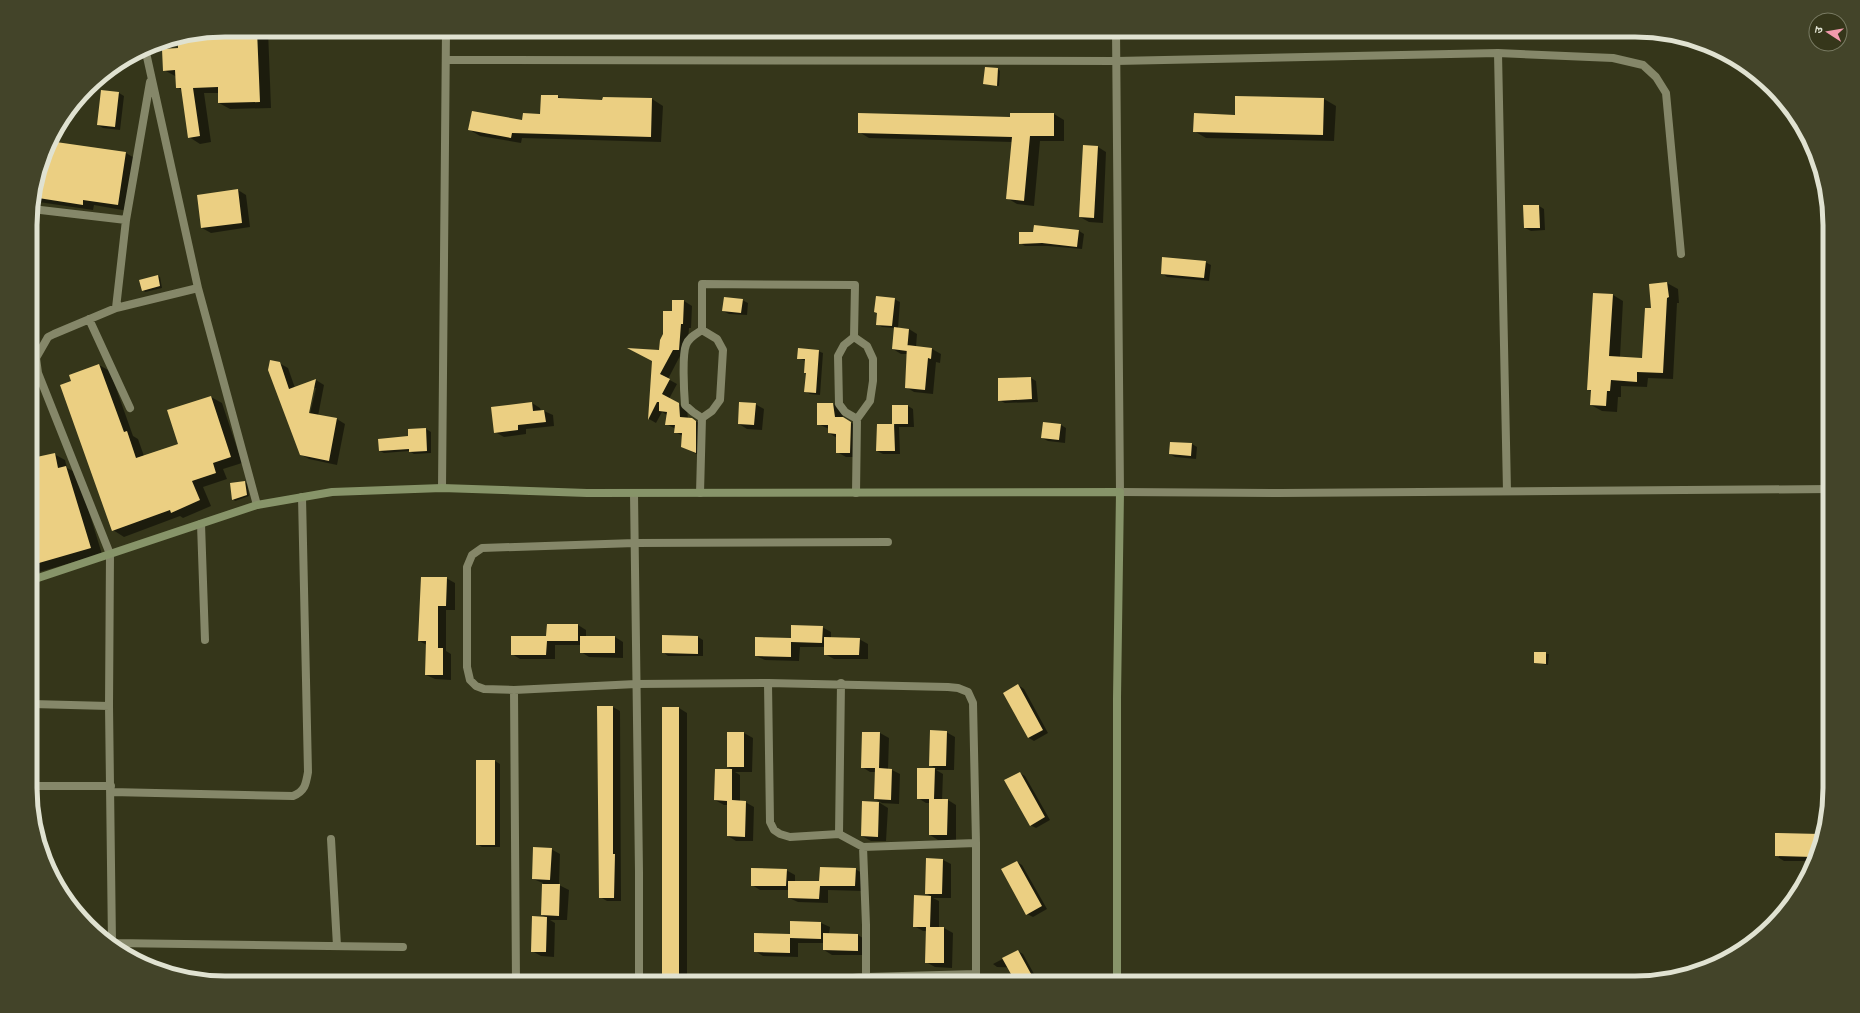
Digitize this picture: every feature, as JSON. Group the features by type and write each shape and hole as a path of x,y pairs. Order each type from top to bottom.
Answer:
{"street":[{"path":"442,488 446,37"},
{"path":"1116,37 1120,492 1116,698 1117,976"},
{"path":"446,60 1116,61 1498,53 1613,58 1643,65 1656,77 1666,94 1681,254"},
{"path":"1498,53 1507,491"},
{"path":"146,54 150,78 198,288 257,505"},
{"path":"116,308 126,220 150,78"},
{"path":"38,210 126,220"},
{"path":"702,330 702,284 855,285 854,337"},
{"path":"37,356 48,337 89,319 116,308 198,288"},
{"path":"89,319 130,408"},
{"path":"702,330 717,340 723,350 720,400 712,412 702,418"},
{"path":"702,330 690,338 685,345 684,383 685,405 702,418"},
{"path":"854,337 867,346 873,359 873,381 870,401 857,419 856,493"},
{"path":"854,337 844,345 838,356 839,404 845,412 857,419"},
{"path":"37,366 38,373 110,554 109,706 113,939"},
{"path":"700,493 702,418"},
{"path":"37,578 257,505 332,492 442,488 634,493 1280,493 1823,489"},
{"path":"634,493 639,976"},
{"path":"37,786 293,796 300,793 305,786 308,772 302,497"},
{"path":"201,524 205,640"},
{"path":"888,542 635,543 482,548 472,555 467,567 467,667 470,680 476,686 484,689 514,690 636,684 768,683 953,687 968,692 973,703 976,843 976,974 903,976"},
{"path":"768,683 770,822 774,830 780,834 790,837 839,834 862,847 976,843"},
{"path":"839,834 841,684"},
{"path":"514,690 516,976"},
{"path":"37,704 109,706"},
{"path":"332,839 337,946"},
{"path":"862,847 866,925 866,976"},
{"path":"119,943 403,947"}],"building":[{"path":"213,37 257,37 260,102 218,103 218,87 193,88 200,136 188,138 181,88 176,88 175,70 163,71 162,49 178,48 178,43"},
{"path":"985,67 998,68 997,86 983,84"},
{"path":"101,90 119,92 115,127 97,125"},
{"path":"541,95 558,95 558,98 602,100 603,97 652,98 651,137 512,133 511,138 468,130 472,111 522,120 523,113 540,114"},
{"path":"1235,96 1324,98 1323,135 1193,132 1194,113 1235,115"},
{"path":"858,113 1010,117 1010,113 1054,113 1054,136 1030,136 1024,201 1006,199 1012,137 858,133"},
{"path":"56,142 126,152 118,205 83,200 83,205 39,198 43,176"},
{"path":"1083,145 1098,146 1094,218 1079,217"},
{"path":"238,189 242,223 201,228 197,195"},
{"path":"1523,205 1539,205 1540,228 1524,228"},
{"path":"1034,225 1079,230 1077,247 1042,243 1019,244 1019,232 1033,232"},
{"path":"1162,257 1206,261 1204,278 1161,274"},
{"path":"158,275 160,286 142,291 139,280"},
{"path":"1667,282 1669,297 1667,298 1663,373 1637,372 1637,382 1611,380 1610,391 1607,391 1606,406 1590,405 1591,390 1587,390 1593,293 1613,294 1609,356 1642,358 1645,308 1651,308 1649,284"},
{"path":"876,296 895,298 892,326 876,325 877,313 874,312"},
{"path":"724,297 743,299 741,313 722,311"},
{"path":"672,300 684,300 683,324 681,324 679,350 673,350 660,374 670,379 662,394 679,403 680,417 692,418 696,421 696,453 681,447 682,433 674,433 675,425 665,425 667,412 659,411 659,402 657,402 648,420 652,361 627,348 659,350 660,340 663,334 663,311 672,311"},
{"path":"894,327 909,329 907,351 892,349"},
{"path":"907,345 932,348 931,359 928,358 925,390 905,388"},
{"path":"798,348 819,350 816,393 804,392 806,373 804,373 805,359 797,359"},
{"path":"270,360 280,362 289,389 316,379 309,413 337,418 329,461 300,455 268,370"},
{"path":"99,364 124,432 127,431 136,458 178,444 167,410 211,396 231,457 213,463 216,473 192,481 200,500 171,513 170,510 112,531 60,385 71,381 69,375"},
{"path":"1031,377 1032,399 998,401 998,378"},
{"path":"532,402 533,411 544,410 546,422 518,425 518,430 494,433 491,407"},
{"path":"739,402 756,403 754,425 738,424"},
{"path":"817,403 833,403 835,417 843,417 851,422 850,453 836,453 836,434 828,433 828,425 817,425"},
{"path":"892,405 908,405 908,424 894,424 895,451 876,451 877,424 892,424"},
{"path":"1043,422 1061,424 1059,440 1041,438"},
{"path":"426,428 427,451 409,452 409,449 379,451 378,439 408,436 408,429"},
{"path":"1170,442 1192,443 1191,456 1169,454"},
{"path":"55,453 58,468 66,466 91,548 37,564 37,457"},
{"path":"245,481 247,495 232,500 230,483"},
{"path":"421,577 447,577 446,606 438,606 438,648 443,648 443,675 425,675 426,641 418,641"},
{"path":"547,624 578,624 578,641 547,641 546,655 511,655 511,636 546,636"},
{"path":"791,625 823,626 822,643 791,642 791,657 755,656 755,637 791,638"},
{"path":"662,635 698,636 698,654 662,653"},
{"path":"580,636 615,636 615,653 580,653"},
{"path":"824,637 860,638 859,655 824,655"},
{"path":"1534,652 1546,652 1546,664 1534,663"},
{"path":"1018,684 1043,730 1028,738 1003,693"},
{"path":"597,706 613,706 613,854 615,854 614,898 599,898"},
{"path":"662,707 679,707 679,976 662,976"},
{"path":"930,730 947,731 946,766 929,766"},
{"path":"727,732 744,732 744,767 727,767"},
{"path":"862,732 880,732 879,768 892,769 891,800 874,799 875,768 861,768"},
{"path":"476,760 495,760 495,845 476,845"},
{"path":"917,768 935,768 934,799 948,799 947,835 929,835 929,799 917,799"},
{"path":"715,769 732,769 732,800 746,801 745,837 727,836 727,801 714,800"},
{"path":"1020,772 1045,817 1030,826 1004,780"},
{"path":"862,801 879,802 878,837 861,836"},
{"path":"1775,833 1818,834 1810,857 1775,856"},
{"path":"533,847 552,848 550,880 532,879"},
{"path":"926,858 943,859 942,894 925,894"},
{"path":"1017,861 1042,906 1026,915 1001,869"},
{"path":"820,867 856,868 855,886 820,886 819,899 788,898 788,881 819,881"},
{"path":"751,868 787,869 786,886 751,886"},
{"path":"542,884 560,884 559,916 541,915"},
{"path":"914,895 931,896 930,927 944,927 944,963 925,963 926,927 913,927"},
{"path":"532,916 547,917 546,952 531,952"},
{"path":"790,921 821,922 821,939 790,938 790,953 754,952 754,933 790,934"},
{"path":"823,933 858,934 858,951 823,950"},
{"path":"1018,950 1032,976 1012,976 1002,958"}]}
